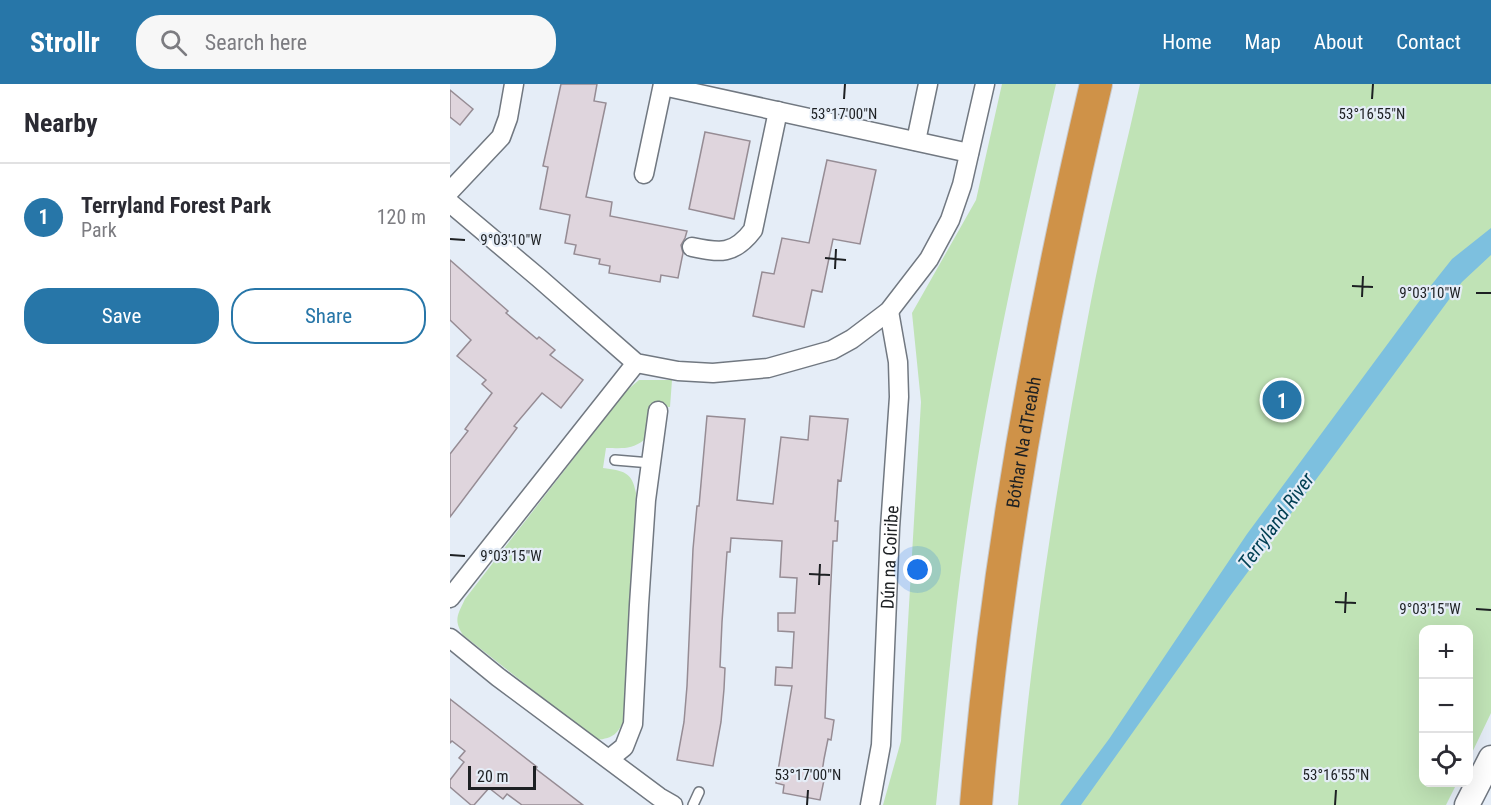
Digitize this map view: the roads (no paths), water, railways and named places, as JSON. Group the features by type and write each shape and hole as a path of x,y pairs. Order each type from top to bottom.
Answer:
{"highway":[{"name":"Bóthar Na dTreabh","path":"976,805 1001,589 1027,414 1096,84"}],"street":[{"path":"450,191 501,137 508,118 514,84"},
{"path":"916,141 928,84"},
{"path":"450,203 636,363 678,371 713,373 768,368 832,350 852,339 889,311 928,259 950,220 962,185 985,84"},
{"path":"644,174 663,85 969,153"},
{"path":"692,247 713,252 729,251 743,243 753,230 778,111"},
{"name":"Dún na Coiribe","path":"870,805 881,746 890,528 899,397 898,362 889,311"},
{"path":"450,597 636,363"},
{"path":"609,759 624,747 633,724 639,604 658,411"},
{"path":"450,638 498,677 658,797 673,805"},
{"path":"1467,805 1491,758"}],"lane":[{"path":"615,460 651,464"},
{"path":"693,805 699,792"}],"water":[{"name":"Terryland River","path":"1491,228 1491,255 1462,282 1230,596 1081,805 1060,805 1109,739 1247,534 1429,288 1452,259"}],"place":[{"name":"Terryland Forest Park","path":"1282,400"}]}
